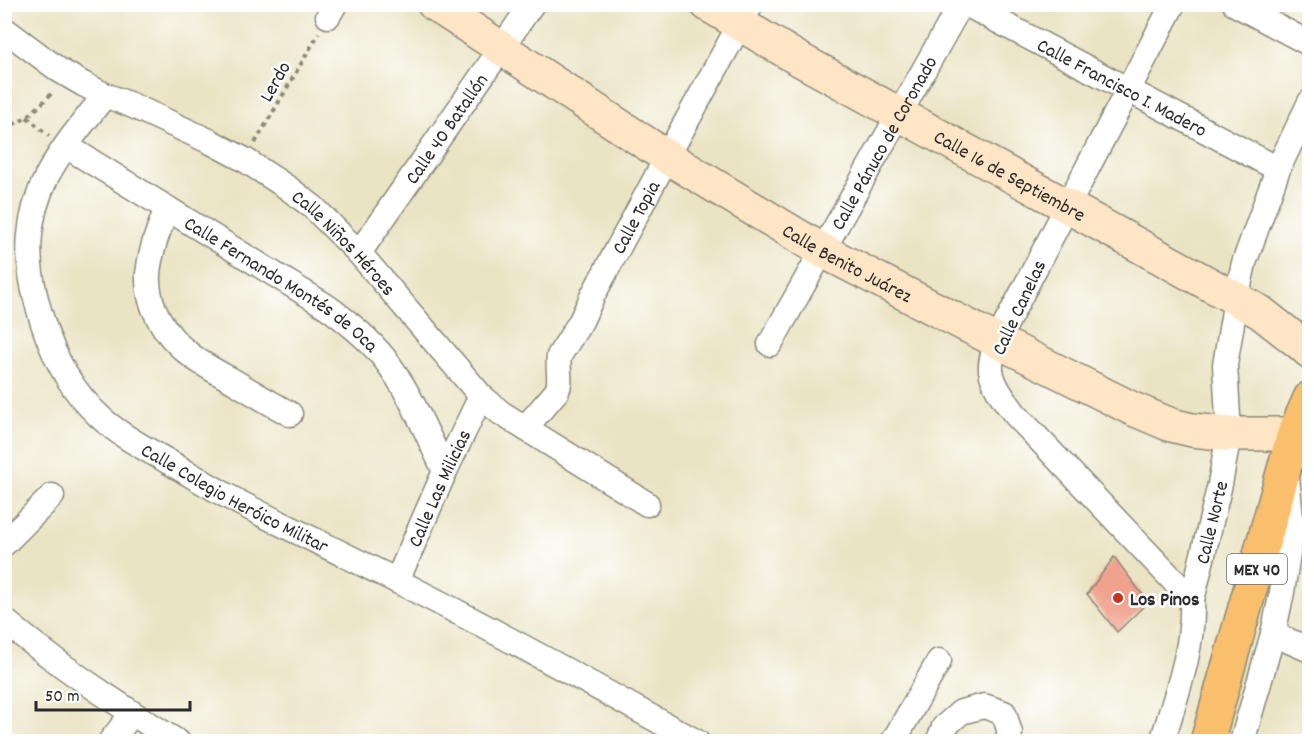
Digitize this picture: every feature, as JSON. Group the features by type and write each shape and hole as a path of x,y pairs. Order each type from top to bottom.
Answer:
{"main road":[{"name":"MEX 40","path":"1207,741 1294,434 1310,398"}],"street":[{"name":"Calle Benito Juárez","path":"434,4 667,157 823,250 997,341 1133,409 1172,425 1192,430 1229,434 1294,434"},
{"name":"Calle 40 Batallón","path":"358,253 532,4"},
{"name":"Calle 16 de Septiembre","path":"707,4 746,15 899,114 1260,312 1310,352"},
{"name":"Calle Pánuco de Coronado","path":"770,344 961,4"},
{"name":"Calle Francisco I. Madero","path":"966,4 1278,169"},
{"name":"Calle Canelas","path":"1173,4 997,341 991,371 1004,398 1015,414 1191,600"},
{"path":"1235,4 1310,44"},
{"name":"Calle Topia","path":"525,428 557,391 560,385 559,356 582,321 667,157 746,15"},
{"name":"Calle Niños Héroes","path":"4,29 59,70 105,95 160,118 245,160 288,188 313,207 358,253 481,396 501,413 647,504"},
{"name":"Calle Colegio Heróico Militar","path":"105,95 66,146 47,177 33,213 28,244 31,282 43,325 77,392 93,411 110,426 147,450 244,506 506,637 697,741"},
{"path":"1236,299 1244,263 1278,169 1310,102"},
{"name":"Calle Fernando Montés de Oca","path":"66,146 347,321 384,358 402,383 445,471"},
{"path":"167,208 153,246 148,276 151,302 160,321 171,337 187,353 291,414"},
{"name":"Calle Norte","path":"1162,741 1187,655 1191,632 1191,600 1220,484 1229,434 1225,365 1236,299"},
{"name":"Calle Las Milicias","path":"397,581 481,396"},
{"path":"1242,741 1273,634 1282,592 1292,528 1285,467"},
{"path":"4,544 52,496"},
{"path":"4,620 48,656 132,714 178,741"},
{"path":"1273,634 1310,650"},
{"path":"893,741 939,661"},
{"path":"938,741 944,728 961,712 984,706 1004,713 1010,734 1006,741"},
{"path":"110,741 132,714"}],"path":[{"name":"Lerdo","path":"245,160 332,10"},
{"path":"4,127 15,125 27,117 52,93"}],"building":[{"name":"Los Pinos","path":"1114,557 1148,602 1117,632 1087,594"}],"place":[{"name":"Los Pinos","path":"1118,598"}]}
